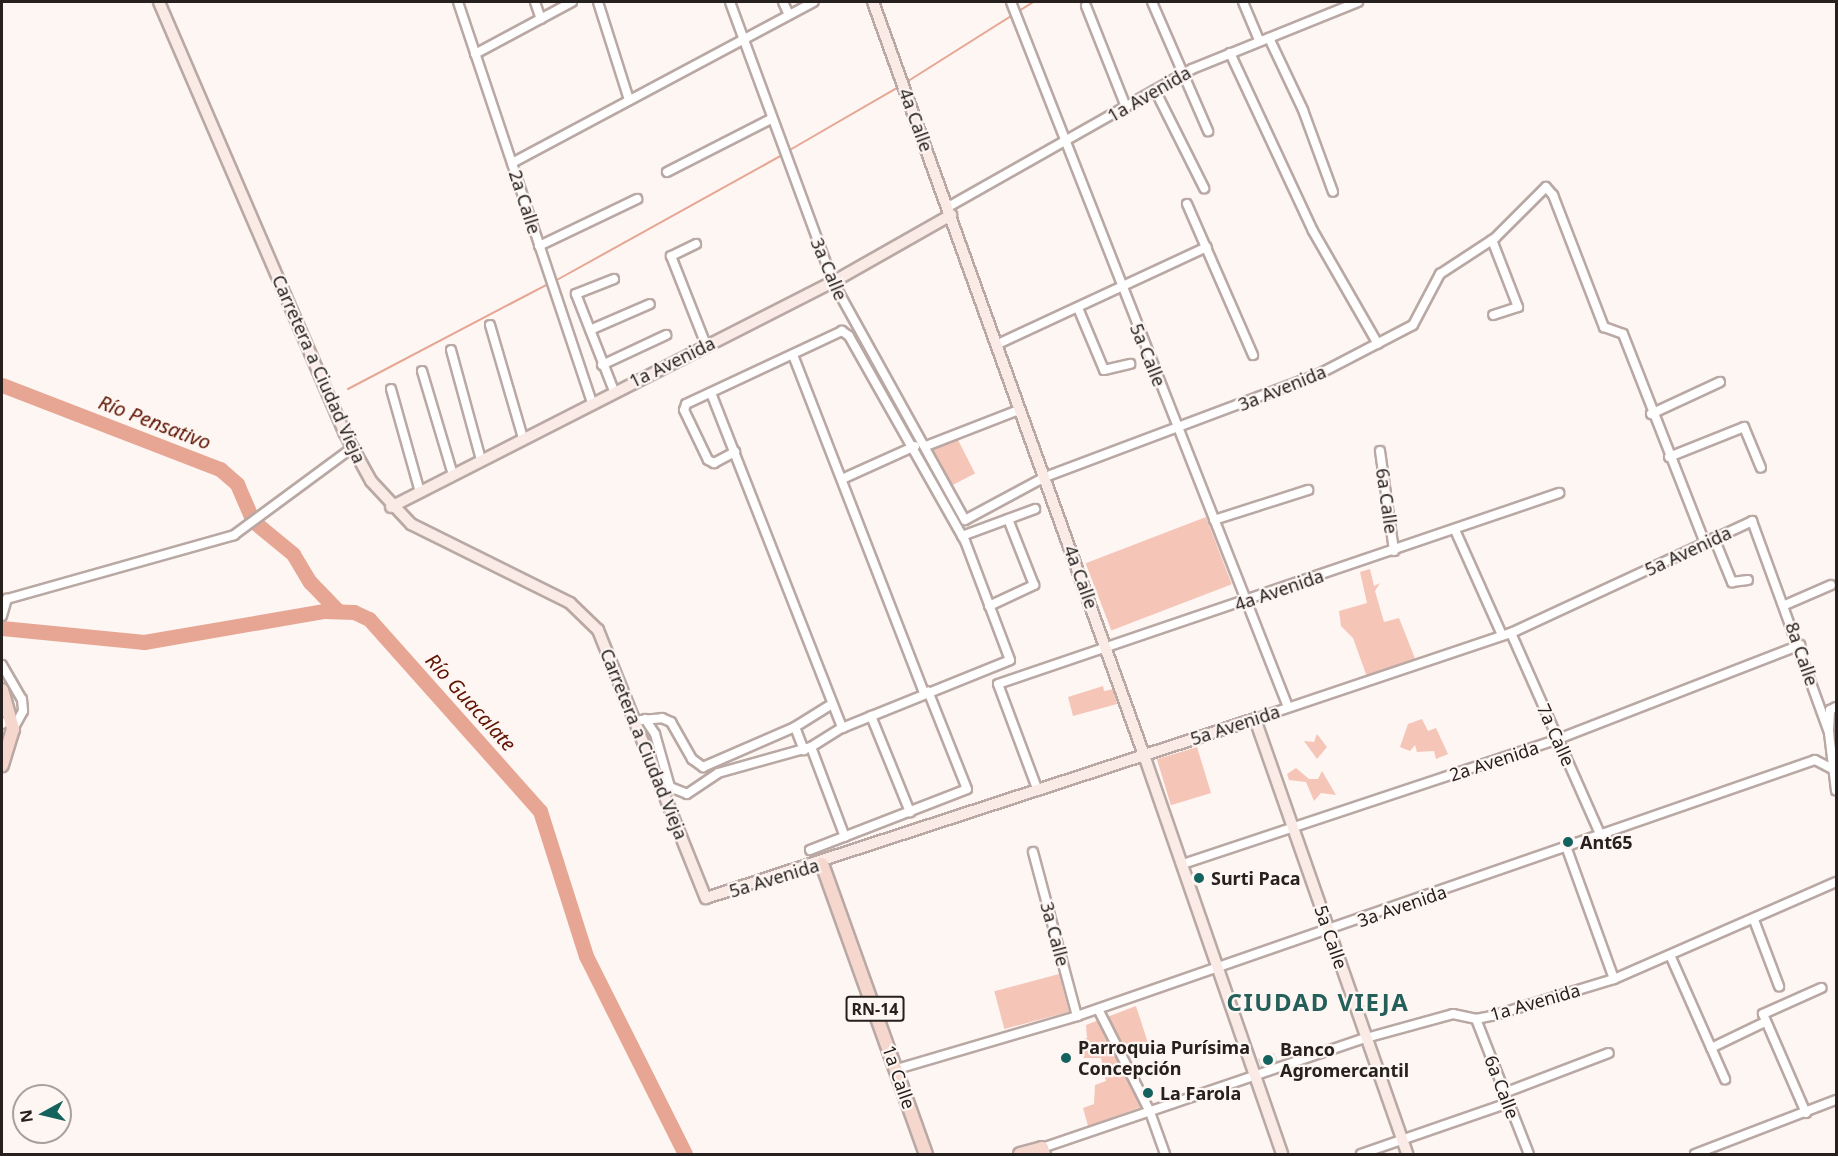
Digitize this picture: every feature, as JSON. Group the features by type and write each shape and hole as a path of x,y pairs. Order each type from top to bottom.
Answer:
{"main road":[{"name":"Carretera a Ciudad Vieja","path":"159,2 352,448 371,481 389,504 411,524 570,603 598,630 640,720 706,898"},
{"name":"4a Calle","path":"873,2 1144,754 1282,1155"},
{"name":"1a Avenida","path":"389,504 420,492 592,402 833,282 950,211"},
{"path":"2,690 5,725 2,765"},
{"name":"5a Avenida","path":"706,898 822,864 1144,754 1255,719"},
{"name":"5a Calle","path":"1255,719 1407,1155"},
{"name":"1a Calle","path":"822,864 926,1155"},
{"name":"1a Avenida","path":"1020,1155 1043,1151"}],"street":[{"name":"2a Calle","path":"458,2 592,402"},
{"path":"535,2 541,20"},
{"path":"476,54 572,2"},
{"path":"598,2 629,100"},
{"name":"3a Calle","path":"730,2 771,119 833,282 875,364 926,446 965,520"},
{"path":"783,2 789,15"},
{"path":"512,163 814,2"},
{"name":"5a Calle","path":"1011,2 1288,707"},
{"path":"1152,2 1180,75 1208,131"},
{"path":"1243,2 1259,40"},
{"name":"1a Avenida","path":"950,211 1180,75 1259,40 1358,2"},
{"path":"1086,6 1126,106"},
{"path":"1269,38 1303,110 1334,192"},
{"path":"1230,53 1313,231 1377,344"},
{"path":"1155,90 1181,149 1204,188"},
{"path":"667,172 771,119"},
{"name":"3a Avenida","path":"965,520 1045,477 1317,375 1413,325 1440,274 1492,240 1522,206 1548,189 1604,327 1623,334 1651,414"},
{"path":"539,246 637,199"},
{"path":"1187,204 1253,355"},
{"path":"1492,240 1518,307 1493,315"},
{"path":"696,244 671,256 706,345"},
{"path":"998,344 1122,289 1207,247"},
{"path":"614,279 576,294 614,392"},
{"path":"590,330 650,304"},
{"path":"1078,308 1104,370 1130,364"},
{"path":"490,325 523,438"},
{"path":"640,720 655,734 670,787 678,793 687,794 718,773 807,749 842,728 926,692 1010,660 962,536 915,446 849,336 842,332 686,404 684,410 710,462 735,452"},
{"path":"602,365 666,335"},
{"path":"451,350 481,460"},
{"path":"793,355 926,692 967,789 810,850"},
{"path":"422,371 453,475"},
{"path":"1705,543 1651,414 1720,382"},
{"path":"391,389 420,492"},
{"path":"711,393 842,728"},
{"path":"926,446 1019,410"},
{"path":"1669,457 1744,427 1761,468"},
{"path":"842,479 915,446"},
{"path":"2,616 7,599 245,530 352,448"},
{"name":"6a Calle","path":"1380,452 1394,551"},
{"path":"1214,520 1308,490"},
{"name":"4a Avenida","path":"1038,791 998,684 1245,602 1559,493"},
{"path":"962,536 1035,509"},
{"path":"989,606 1034,585 1008,519"},
{"name":"5a Avenida","path":"1255,719 1510,633 1752,521"},
{"name":"8a Calle","path":"1752,521 1800,645 1832,738 1836,790"},
{"path":"1455,530 1502,635"},
{"path":"1714,538 1732,582 1748,580"},
{"path":"1785,605 1831,585"},
{"name":"7a Calle","path":"1510,633 1601,836"},
{"name":"2a Avenida","path":"1183,864 1558,739 1800,645"},
{"path":"2,665 22,699 23,711 5,725"},
{"path":"640,720 671,722 692,759 703,767 795,727 832,704"},
{"path":"1832,738 1830,710 1836,707"},
{"path":"871,716 910,812"},
{"path":"795,727 807,749 845,837"},
{"name":"3a Avenida","path":"897,1069 1098,1009 1567,849 1815,760 1833,769"},
{"path":"1567,849 1614,979"},
{"name":"3a Calle","path":"1033,852 1077,1016"},
{"name":"1a Avenida","path":"1043,1151 1366,1038 1454,1014 1476,1019 1614,979 1754,920 1836,882"},
{"path":"1754,920 1779,986"},
{"path":"1670,955 1725,1079"},
{"path":"1806,1113 1763,1013 1821,988"},
{"path":"1098,1009 1150,1112 1165,1155"},
{"name":"6a Calle","path":"1476,1019 1529,1155"},
{"path":"1711,1048 1765,1022"},
{"path":"1504,1093 1609,1053"},
{"path":"1695,1155 1836,1100"},
{"path":"1361,1155 1508,1103"}],"shaded area":[{"path":"956,436 975,473 950,486 931,449"},
{"path":"1206,517 1232,584 1111,630 1086,563"},
{"path":"1370,569 1374,586 1380,583 1375,591 1384,622 1399,618 1416,661 1367,677 1353,638 1341,626 1339,611 1367,603 1360,572"},
{"path":"1103,686 1104,691 1114,689 1117,704 1073,716 1068,697"},
{"path":"1422,719 1428,731 1436,728 1448,754 1436,759 1434,751 1417,752 1415,745 1410,751 1400,747 1408,724"},
{"path":"1317,734 1327,747 1317,759 1304,741 1314,742"},
{"path":"1197,747 1211,793 1171,805 1157,759"},
{"path":"1296,768 1309,779 1318,779 1322,771 1336,795 1321,793 1314,801 1306,782 1289,780 1287,774"},
{"path":"1059,974 1069,1012 1004,1029 994,991"},
{"path":"1136,1006 1149,1046 1127,1053 1150,1104 1088,1126 1083,1108 1094,1104 1095,1085 1106,1081 1101,1058 1084,1058 1079,1041 1087,1038 1086,1025"}],"building":[{"name":"Banco Agromercantil","path":"1274,1053 1278,1062 1261,1067 1258,1059"}],"waterway":[{"path":"905,83 1033,2"},
{"path":"788,151 900,86"},
{"path":"555,281 784,154"},
{"path":"348,389 550,283"},
{"name":"Río Pensativo","path":"2,385 220,469 237,484 253,521 293,554 310,582 337,610"},
{"name":"Río Guacalate","path":"2,628 144,642 324,611 354,612 369,619 540,811 586,956 685,1154"}],"place":[{"name":"Ant65","path":"1568,842"},
{"name":"Surti Paca","path":"1199,878"},
{"name":"Parroquia Purísima Concepción","path":"1066,1058"},
{"name":"Banco Agromercantil","path":"1268,1060"},
{"name":"La Farola","path":"1148,1093"}],"district":[{"name":"CIUDAD VIEJA","path":"1318,1002"}]}
